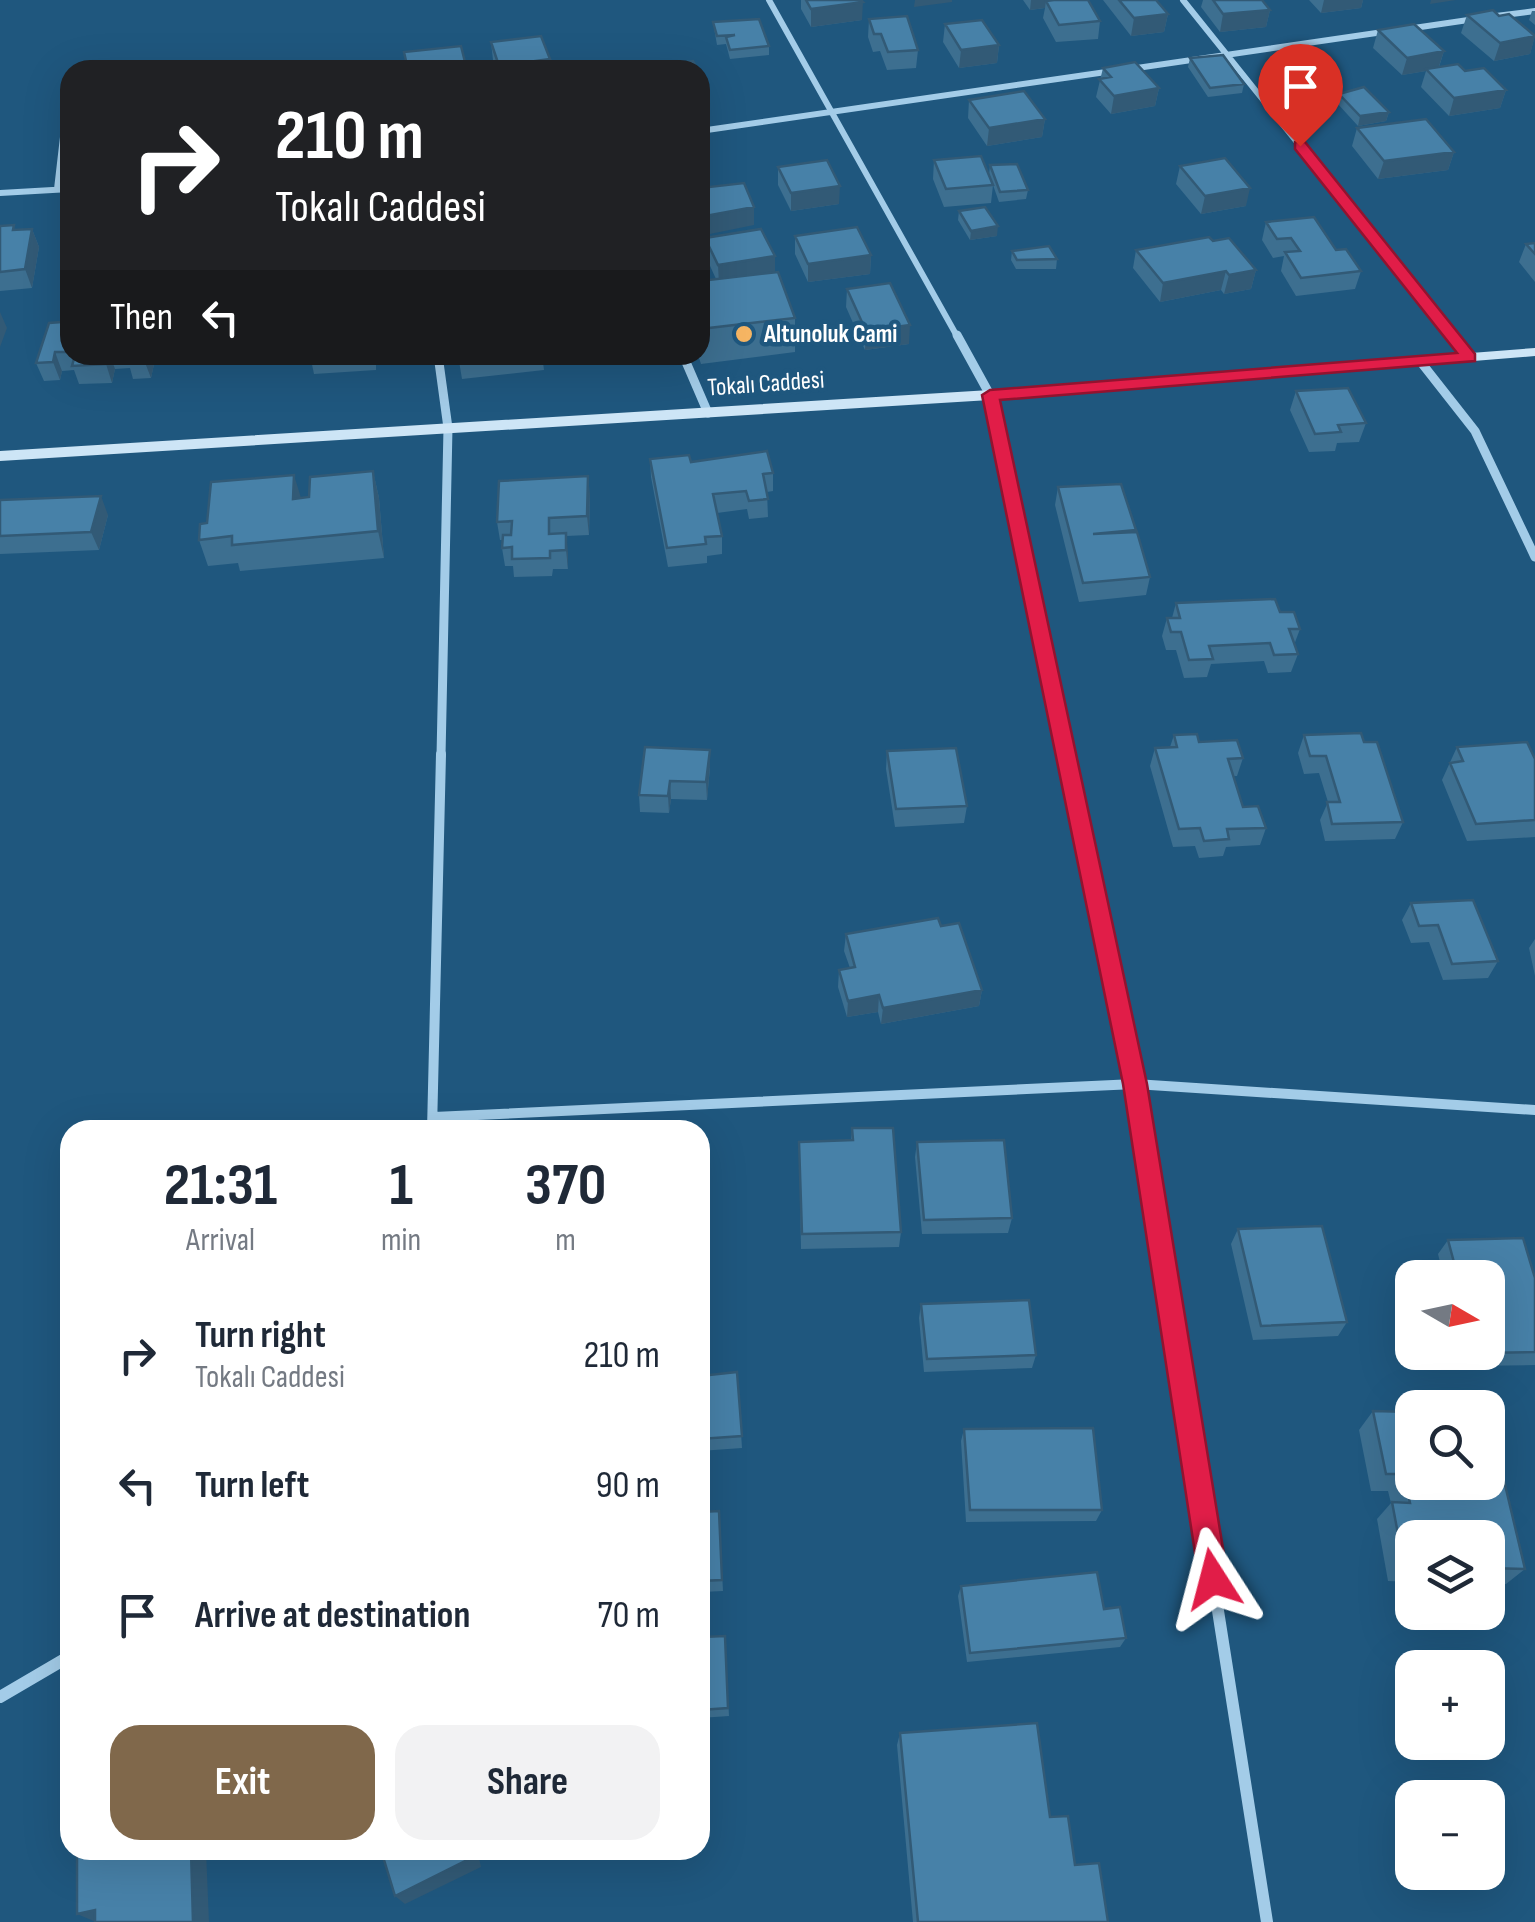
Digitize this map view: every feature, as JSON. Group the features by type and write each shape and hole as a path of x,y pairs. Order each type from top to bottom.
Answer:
{"street":[{"path":"769,0 990,395 1135,1084 1267,1922"},
{"path":"1183,0 1469,357"},
{"path":"710,129 1535,10"},
{"path":"0,192 57,189 60,163"},
{"name":"Tokalı Caddesi","path":"0,456 990,395 1535,352"},
{"path":"1420,361 1475,432 1535,557"},
{"path":"433,1120 448,428 439,365"},
{"path":"687,365 708,413"},
{"path":"503,1120 1135,1084 1535,1110"},
{"path":"0,1697 60,1662"}],"building":[{"path":"806,0 861,0 863,2 811,9"},
{"path":"1088,0 1100,21 1059,25 1046,1"},
{"path":"1119,0 1156,0 1168,14 1134,18"},
{"path":"1213,0 1262,0 1270,10 1223,14"},
{"path":"1493,10 1499,16 1509,14 1535,36 1500,43 1467,15"},
{"path":"907,16 918,50 888,52 881,34 874,34 869,19"},
{"path":"759,19 769,46 730,50 726,37 735,35 717,36 713,22"},
{"path":"982,20 999,45 961,50 945,24"},
{"path":"1414,24 1444,51 1407,58 1378,30"},
{"path":"541,36 550,59 497,60 491,42"},
{"path":"461,46 464,60 406,60 404,52"},
{"path":"1223,55 1244,84 1210,88 1190,58"},
{"path":"1135,62 1159,88 1114,96 1099,79 1111,77 1103,68"},
{"path":"1458,64 1465,71 1484,68 1506,90 1454,98 1426,69"},
{"path":"1364,87 1389,112 1360,116 1339,94"},
{"path":"1024,91 1045,119 989,128 969,100"},
{"path":"1426,119 1454,152 1384,161 1357,128"},
{"path":"981,156 993,185 946,189 934,160"},
{"path":"1225,158 1250,188 1205,196 1180,166"},
{"path":"827,160 840,186 791,193 778,167"},
{"path":"1017,164 1028,190 1000,192 990,165"},
{"path":"744,183 754,207 710,215 710,187"},
{"path":"985,207 998,226 971,231 959,211"},
{"path":"1314,217 1336,250 1346,249 1361,271 1301,278 1285,252 1300,251 1291,238 1277,239 1266,222"},
{"path":"14,225 13,230 32,229 25,269 0,272 0,226"},
{"path":"857,227 871,255 808,264 795,236"},
{"path":"761,229 775,256 718,265 710,248 710,237"},
{"path":"1209,237 1213,241 1229,238 1256,270 1229,275 1226,271 1163,283 1136,250"},
{"path":"1049,246 1057,259 1017,260 1012,251"},
{"path":"778,272 795,318 710,328 710,280"},
{"path":"890,283 910,325 866,331 847,289"},
{"path":"60,322 60,352 55,352 53,362 36,363 49,323"},
{"path":"1348,388 1366,423 1338,425 1341,432 1315,434 1296,391"},
{"path":"767,451 773,473 763,474 768,499 749,501 746,491 713,494 722,536 705,537 706,544 667,548 650,459 689,455 691,462"},
{"path":"373,471 378,531 232,545 232,536 199,540 200,524 207,523 211,482 294,475 293,499 309,497 310,477"},
{"path":"588,476 587,516 549,518 549,534 566,533 566,550 550,551 550,558 512,559 512,547 502,548 503,535 511,535 512,521 497,522 499,481"},
{"path":"1121,484 1136,530 1093,534 1137,532 1150,577 1083,583 1058,487"},
{"path":"101,496 91,532 0,536 0,500"},
{"path":"1275,599 1280,612 1294,612 1300,629 1289,629 1298,654 1274,655 1270,643 1209,646 1213,659 1189,660 1181,632 1171,632 1167,618 1180,618 1176,603"},
{"path":"1361,733 1364,742 1377,742 1403,822 1332,824 1327,802 1340,802 1326,756 1310,756 1304,735"},
{"path":"1197,734 1199,742 1237,740 1243,758 1228,759 1243,807 1258,806 1266,828 1227,829 1229,839 1204,841 1200,828 1179,829 1155,748 1177,747 1174,735"},
{"path":"1527,742 1535,759 1535,820 1476,824 1450,763 1463,761 1457,747"},
{"path":"645,747 710,750 706,782 670,781 668,796 639,795"},
{"path":"956,748 967,806 896,809 887,751"},
{"path":"1473,900 1498,961 1452,964 1438,925 1419,926 1411,903"},
{"path":"938,918 941,926 959,923 982,990 883,1008 879,995 848,1001 839,970 855,967 846,934"},
{"path":"852,1128 893,1128 901,1232 802,1234 799,1142 853,1140"},
{"path":"1004,1140 1012,1218 924,1220 917,1142"},
{"path":"1322,1226 1347,1322 1261,1326 1238,1229"},
{"path":"1523,1238 1535,1278 1535,1352 1505,1353 1505,1260 1453,1260 1448,1240"},
{"path":"1029,1300 1036,1355 927,1359 921,1304"},
{"path":"737,1372 742,1436 710,1438 710,1375"},
{"path":"1373,1411 1395,1412 1395,1474 1386,1474"},
{"path":"1093,1428 1102,1510 970,1510 964,1429"},
{"path":"1505,1485 1525,1569 1505,1568 1505,1520 1395,1520 1392,1502 1410,1503 1409,1500 1505,1500"},
{"path":"710,1511 719,1511 722,1580 710,1581"},
{"path":"1097,1572 1104,1609 1120,1607 1126,1638 970,1653 961,1586"},
{"path":"725,1636 728,1708 710,1709 710,1637"},
{"path":"1037,1723 1050,1817 1068,1816 1075,1865 1099,1863 1108,1922 918,1922 900,1733"},
{"path":"77,1860 191,1860 193,1922 95,1922 95,1910 77,1914"},
{"path":"384,1860 467,1860 395,1896"}],"place":[{"name":"Altunoluk Cami","path":"744,334"}],"route":[{"path":"1213,1579 1135,1084 990,395 1469,357 1300,146"}]}
